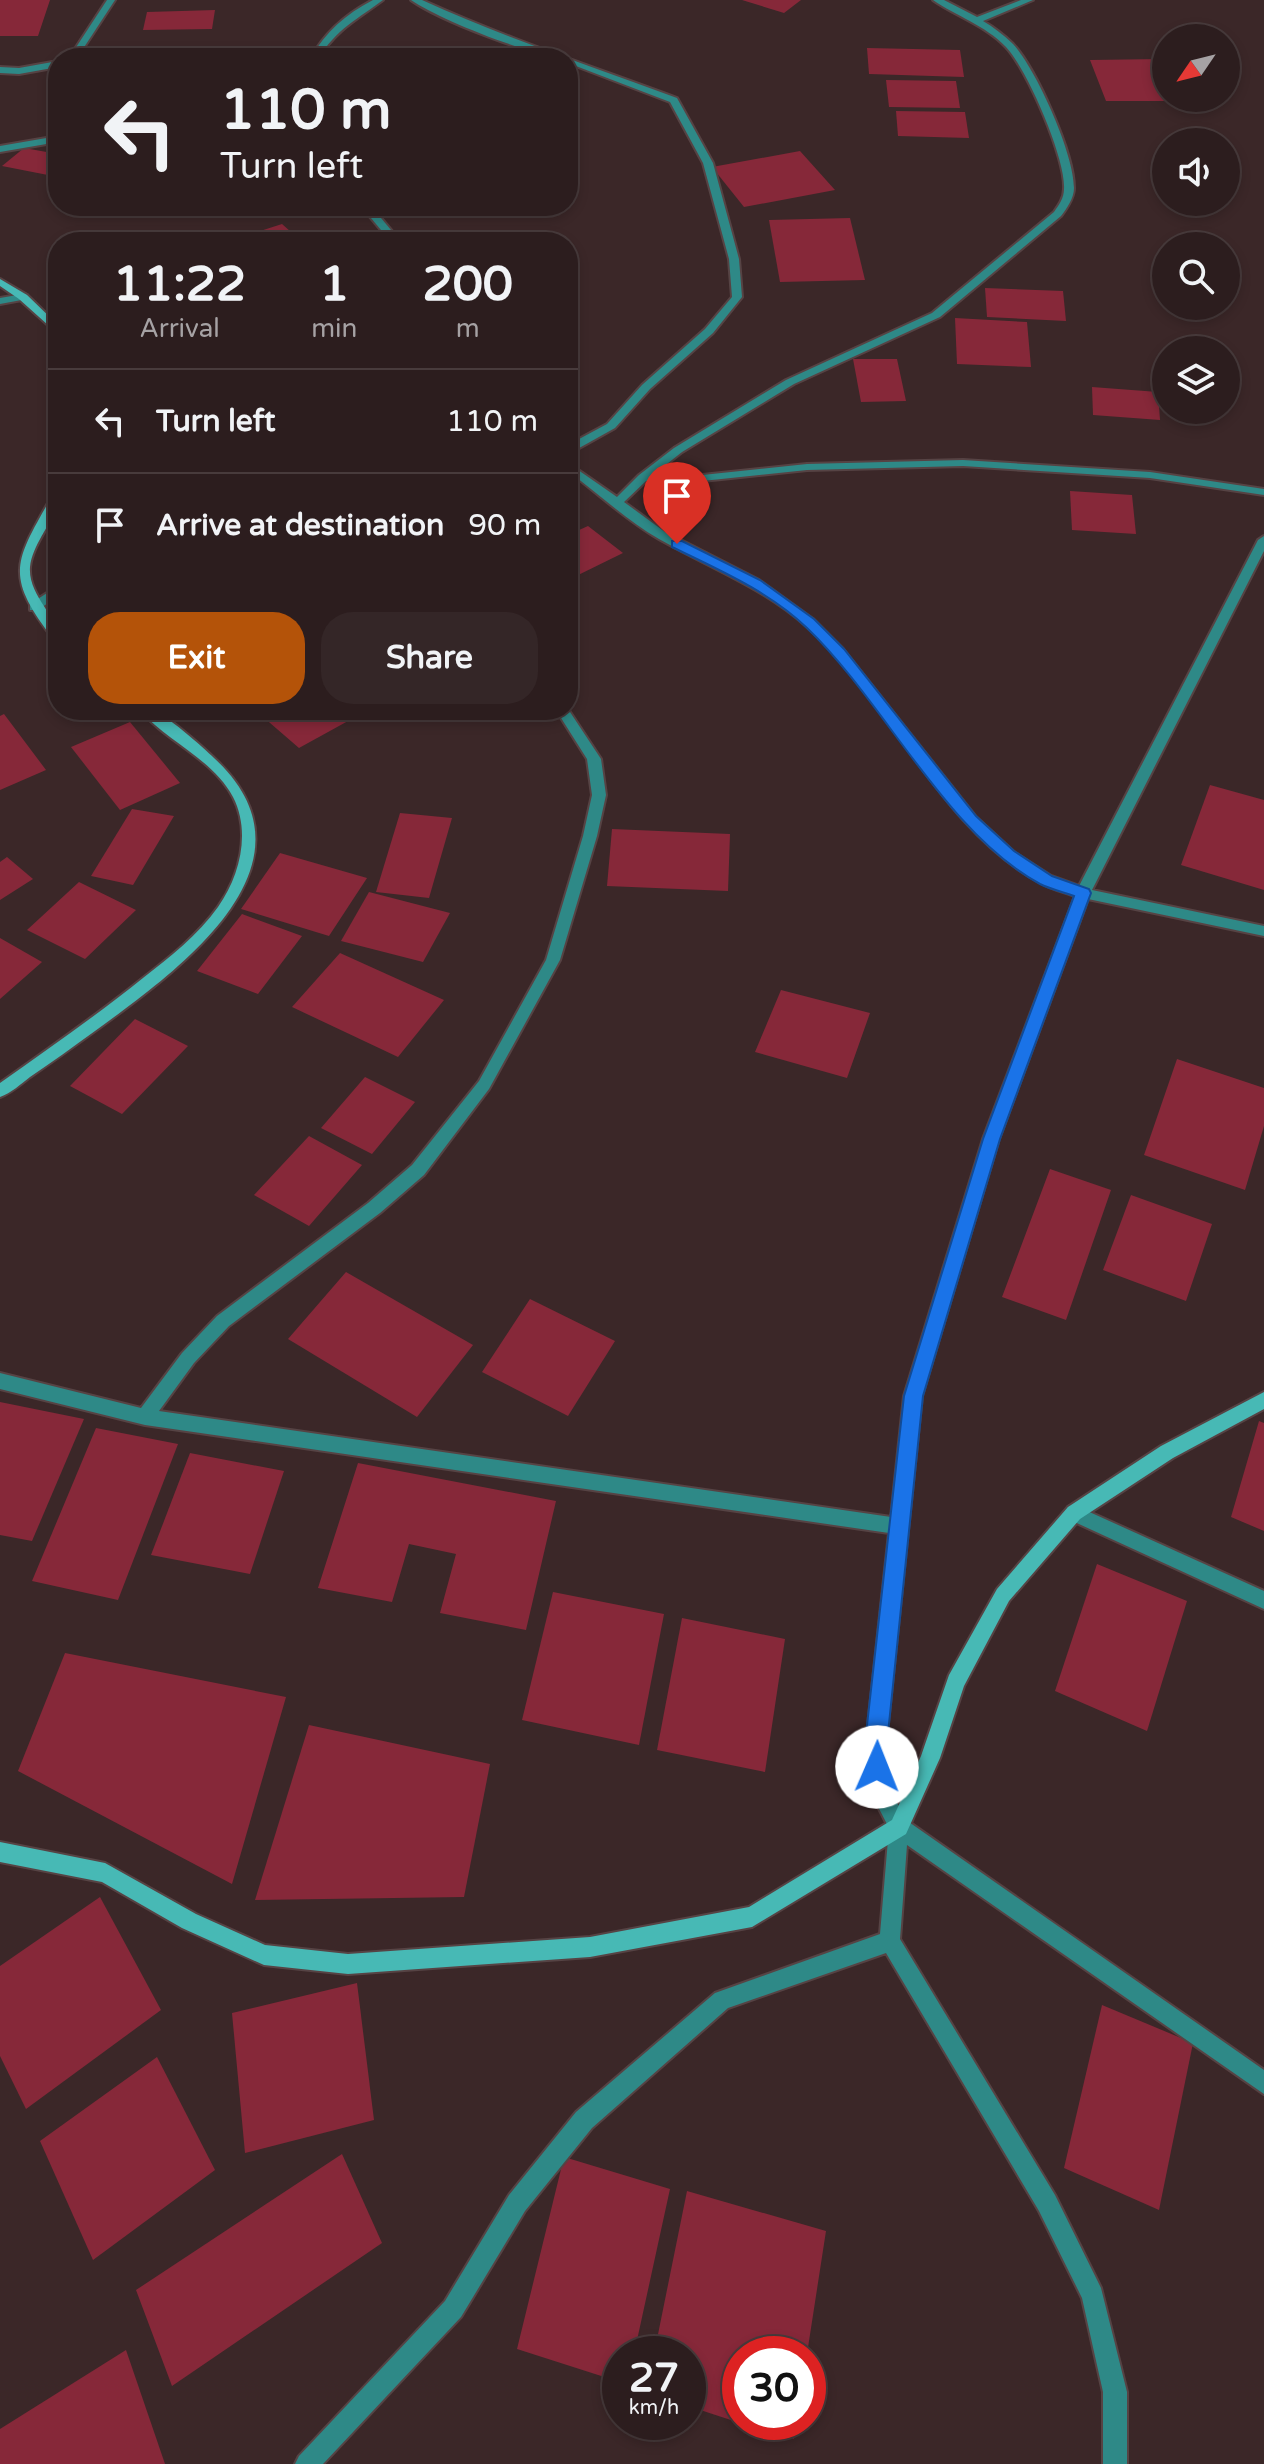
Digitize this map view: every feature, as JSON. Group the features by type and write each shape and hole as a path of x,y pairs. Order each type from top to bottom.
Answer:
{"street":[{"path":"80,48 111,0"},
{"path":"320,48 358,10 379,0"},
{"path":"415,0 480,30 533,48"},
{"path":"616,504 643,477 678,450 790,382 936,315 1058,214 1067,200 1069,186 1047,112 1023,62 1011,47 977,20 937,0"},
{"path":"977,20 1029,0"},
{"path":"578,64 674,100 708,163 734,259 737,297 709,331 646,387 611,426 578,444"},
{"path":"0,70 19,71 48,66"},
{"path":"0,149 48,141"},
{"path":"374,216 388,232"},
{"path":"0,282 23,297 48,321"},
{"path":"0,301 23,297"},
{"path":"643,477 674,481 807,467 963,463 1150,475 1264,492"},
{"path":"578,474 661,535 755,583 809,622 839,652 971,820 1009,855 1046,880 1083,893 1264,931"},
{"path":"48,514 24,557 24,579 34,607 48,624"},
{"path":"1264,540 1083,893 991,1139 913,1396 876,1743 882,1795 899,1827 1264,2083"},
{"path":"34,607 48,597"},
{"path":"0,1091 113,1011 180,956 223,911 246,867 250,832 237,792 203,757 158,720"},
{"path":"145,1417 188,1358 223,1321 374,1208 418,1170 484,1085 553,960 590,836 599,795 594,759 569,720"},
{"path":"0,1381 145,1417 898,1526"},
{"path":"1115,2464 1115,2392 1093,2296 1047,2203 890,1941 899,1827 930,1758 956,1682 1003,1595 1074,1513 1167,1452 1264,1400"},
{"path":"1074,1513 1264,1600"},
{"path":"0,1852 105,1873 189,1921 264,1955 348,1964 590,1947 752,1917 899,1827"},
{"path":"307,2464 453,2309 517,2203 584,2120 722,2000 890,1941"}],"building":[{"path":"0,0 50,0 38,36 0,36"},
{"path":"742,0 801,0 784,13"},
{"path":"215,10 212,29 143,30 147,12"},
{"path":"867,48 960,50 964,77 869,74"},
{"path":"1152,59 1152,101 1106,101 1090,60"},
{"path":"886,80 956,81 960,108 889,107"},
{"path":"896,111 965,112 969,138 898,136"},
{"path":"24,148 48,152 48,175 2,166"},
{"path":"800,151 835,190 744,207 712,167"},
{"path":"850,218 865,280 780,282 769,220"},
{"path":"282,224 291,232 257,232"},
{"path":"985,288 1063,291 1066,321 987,317"},
{"path":"955,318 1027,322 1031,367 957,364"},
{"path":"853,359 897,359 906,401 861,402"},
{"path":"1092,387 1152,392 1152,419 1093,415"},
{"path":"1070,491 1132,495 1136,534 1072,530"},
{"path":"588,526 623,553 578,575 578,530"},
{"path":"4,714 46,770 0,790 0,716"},
{"path":"267,720 350,720 299,748"},
{"path":"130,722 180,783 120,810 71,747"},
{"path":"1210,785 1264,800 1264,890 1181,865"},
{"path":"132,809 174,816 133,885 91,876"},
{"path":"400,813 452,818 429,898 376,892"},
{"path":"612,829 730,834 728,891 607,886"},
{"path":"280,853 367,878 329,936 241,909"},
{"path":"7,857 33,879 0,900 0,862"},
{"path":"79,882 136,910 85,959 27,930"},
{"path":"369,892 450,913 423,962 341,941"},
{"path":"242,914 302,936 258,994 197,971"},
{"path":"0,938 42,962 0,999"},
{"path":"340,953 444,1000 398,1057 292,1007"},
{"path":"781,990 870,1013 847,1078 755,1052"},
{"path":"135,1019 188,1046 122,1114 70,1086"},
{"path":"1177,1059 1264,1088 1264,1126 1245,1190 1144,1155"},
{"path":"365,1077 415,1102 372,1154 321,1128"},
{"path":"309,1136 362,1165 309,1226 254,1195"},
{"path":"1050,1169 1111,1190 1066,1320 1002,1297"},
{"path":"1131,1195 1212,1224 1186,1301 1103,1270"},
{"path":"346,1272 473,1345 417,1417 288,1339"},
{"path":"530,1299 615,1341 568,1416 482,1372"},
{"path":"0,1402 84,1419 32,1541 0,1535"},
{"path":"1259,1421 1264,1423 1264,1531 1231,1517"},
{"path":"96,1428 178,1444 118,1600 32,1581"},
{"path":"190,1453 284,1471 250,1574 151,1555"},
{"path":"358,1463 556,1501 526,1630 440,1613 456,1554 409,1544 392,1602 318,1588"},
{"path":"1097,1564 1187,1601 1147,1731 1055,1691"},
{"path":"553,1592 664,1614 639,1745 522,1720"},
{"path":"682,1618 785,1639 765,1772 657,1750"},
{"path":"65,1653 286,1697 232,1884 18,1771"},
{"path":"309,1725 490,1764 464,1897 255,1900"},
{"path":"100,1897 161,2010 26,2109 0,2056 0,1966"},
{"path":"357,1983 374,2120 245,2153 232,2013"},
{"path":"1102,2005 1193,2043 1159,2210 1064,2168"},
{"path":"157,2057 215,2170 93,2260 40,2141"},
{"path":"342,2154 382,2243 172,2386 136,2290"},
{"path":"564,2157 670,2189 638,2336 602,2336 602,2376 517,2349"},
{"path":"687,2191 826,2231 810,2336 722,2336 722,2417 706,2412 706,2336 658,2336"},
{"path":"126,2350 165,2464 0,2464 0,2429"}],"route":[{"path":"677,544 755,583 809,622 839,652 971,820 1009,855 1046,880 1083,893 991,1139 913,1396 876,1743 877,1767"}]}
